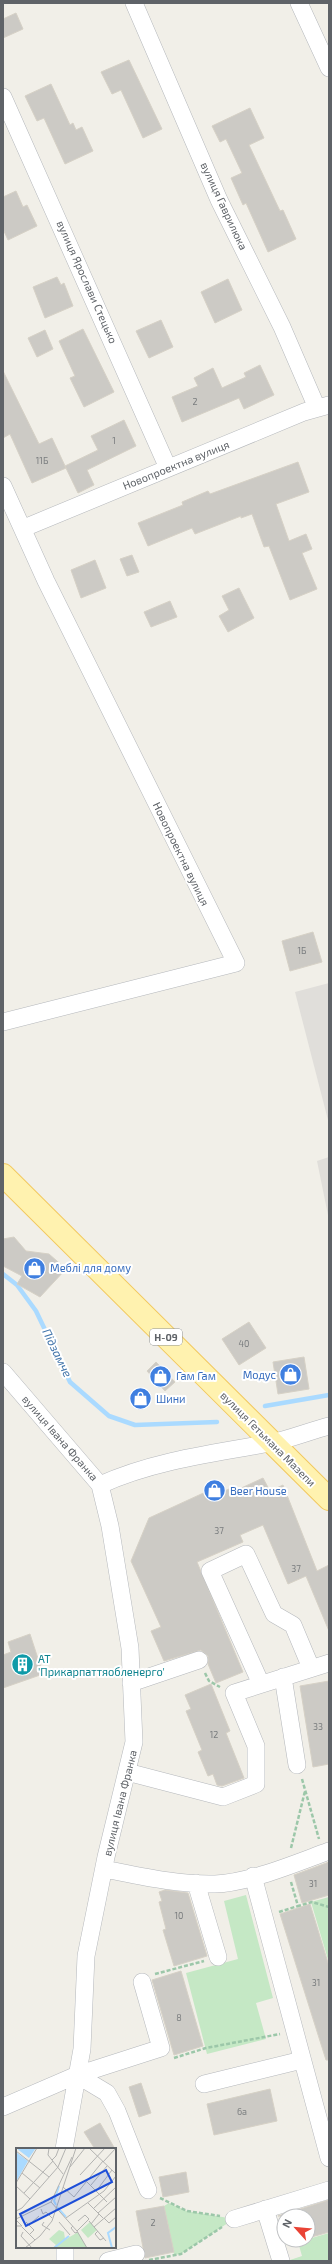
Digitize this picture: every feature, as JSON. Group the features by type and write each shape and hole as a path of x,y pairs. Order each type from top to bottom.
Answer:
{"main road":[{"name":"вулиця Гетьмана Мазепи","path":"3,1175 329,1499"}],"street":[{"name":"вулиця Гаврилюка","path":"134,3 219,200 323,407"},
{"path":"299,3 329,68"},
{"name":"вулиця Ярослави Стецько","path":"3,97 168,468"},
{"name":"Новопроектна вулиця","path":"24,528 168,468 323,407"},
{"name":"Новопроектна вулиця","path":"3,486 24,528 46,581 236,963 3,1022"},
{"name":"вулиця Івана Франка","path":"3,1372 100,1485 110,1526 129,1640 134,1742 104,1869 86,1956 82,2049 64,2148"},
{"path":"100,1485 127,1472 237,1448 272,1442 329,1426"},
{"path":"261,1684 210,1570 246,1554 274,1614 292,1625 311,1668"},
{"path":"132,1683 200,1660"},
{"path":"127,1772 223,1798 256,1784 256,1746 234,1693 329,1663"},
{"path":"283,1677 298,1765"},
{"path":"104,1869 161,1880 216,1884 253,1876 326,1852"},
{"path":"253,1876 329,2158"},
{"path":"196,1883 218,1957"},
{"path":"3,2107 77,2076 161,2048 142,1982"},
{"path":"204,2084 302,2060"},
{"path":"109,2065 108,2093 118,2111 148,2190"},
{"path":"77,2076 108,2093"},
{"path":"234,2219 329,2190"},
{"path":"265,2209 282,2261"},
{"path":"65,2248 65,2261"},
{"path":"108,2261 140,2258"}],"path":[{"path":"200,1660 209,1681 234,1693"},
{"path":"298,1765 305,1791 326,1852"},
{"path":"305,1791 287,1866 298,1906 312,1902 329,1907"},
{"path":"142,1982 145,1977 218,1957"},
{"path":"161,2048 170,2059 206,2048 295,2031"},
{"path":"148,2190 164,2201 188,2210 234,2219"},
{"path":"140,2258 154,2260 180,2254 234,2219"}],"shaded area":[{"path":"329,983 329,1124 295,992"},
{"path":"329,1157 329,1220 317,1161"}],"green space":[{"path":"246,1895 273,1998 256,2003 266,2039 207,2054 186,1973 238,1959 224,1901"},
{"path":"329,1897 329,1963 311,1902"},
{"path":"169,2203 187,2211 234,2219 181,2254 174,2255 164,2206"},
{"path":"329,2233 329,2261 287,2261 302,2256 300,2248 316,2248 316,2237"}],"building":[{"path":"16,13 23,29 3,38 3,19"},
{"path":"129,60 162,129 143,138 121,90 112,94 101,72"},
{"path":"51,84 70,125 73,123 76,130 82,127 93,151 65,164 44,118 37,121 25,96"},
{"path":"250,108 264,138 249,145 280,211 283,210 296,239 268,252 246,203 243,205 231,178 242,173 226,139 220,142 212,126"},
{"path":"16,191 23,207 27,205 37,226 8,240 3,229 3,197"},
{"path":"57,277 61,285 64,283 73,306 45,318 33,287"},
{"path":"228,279 242,310 215,323 201,292"},
{"path":"161,320 173,347 149,358 136,331"},
{"path":"83,329 114,392 84,407 70,378 75,376 59,341"},
{"path":"45,330 53,349 37,357 28,338"},
{"path":"260,365 274,395 244,409 239,398 182,422 172,397 198,386 194,378 213,368 222,388 246,377 244,373"},
{"path":"3,371 39,444 52,438 66,468 32,483 10,434 3,438"},
{"path":"124,420 136,446 87,470 94,485 78,493 65,466 98,450 91,436"},
{"path":"298,462 309,492 276,504 289,541 306,534 312,549 302,553 317,589 290,600 269,546 264,547 252,514 241,518 241,516 195,534 192,528 148,546 138,523 183,505 182,502 208,491 210,494"},
{"path":"132,555 139,572 127,576 120,559"},
{"path":"95,560 106,588 81,598 71,570"},
{"path":"239,588 254,618 228,632 219,616 229,610 222,596"},
{"path":"170,601 177,617 151,627 144,612"},
{"path":"313,932 322,962 290,971 282,941"},
{"name":"Меблі для дому","path":"14,1237 26,1251 49,1254 66,1269 40,1297 17,1284 22,1276 3,1266 3,1239"},
{"path":"249,1322 266,1348 239,1365 222,1339"},
{"name":"Модус","path":"304,1357 309,1389 278,1394 273,1362"},
{"name":"Гам Гам","path":"156,1362 175,1382 165,1391 147,1371"},
{"path":"263,1478 270,1491 283,1485 317,1571 329,1565 329,1631 306,1576 288,1584 263,1525 240,1535 243,1542 197,1562 243,1672 216,1683 208,1664 208,1656 201,1650 164,1661 151,1631 161,1627 131,1561 149,1518 210,1490 213,1496 236,1486 237,1490"},
{"name":"АТ 'Прикарпаттяобленерго'","path":"30,1634 43,1674 3,1688 3,1655 11,1652 8,1642"},
{"path":"329,1681 329,1764 313,1767 300,1686"},
{"path":"211,1684 230,1731 226,1733 244,1778 222,1786 217,1785 213,1774 208,1776 198,1752 202,1750 186,1711 191,1709 185,1695"},
{"path":"329,1862 329,1895 302,1903 294,1875"},
{"path":"165,1890 188,1893 207,1956 174,1966 163,1930 166,1929 159,1902 162,1901 159,1892"},
{"path":"310,1904 329,1966 329,2060 326,2060 280,1914"},
{"path":"181,1971 203,2046 174,2055 152,1980"},
{"path":"141,2083 151,2113 139,2117 129,2087"},
{"path":"270,2089 277,2121 214,2135 207,2104"},
{"path":"100,2123 114,2148 94,2148 84,2132"},
{"path":"186,2172 189,2192 163,2197 159,2177"},
{"path":"329,2200 329,2232 316,2236 316,2208 304,2208"},
{"path":"164,2206 174,2252 145,2258 136,2211"}],"waterway":[{"name":"Підзамче","path":"3,1274 17,1285 36,1311 70,1382 109,1416 135,1425 217,1422"},
{"name":"Підзамче","path":"265,1406 329,1395"}],"place":[{"name":"Меблі для дому","path":"35,1268"},
{"name":"Модус","path":"291,1375"},
{"name":"Гам Гам","path":"161,1376"},
{"name":"Шини","path":"141,1399"},
{"name":"Beer House","path":"214,1491"},
{"name":"АТ 'Прикарпаттяобленерго'","path":"22,1665"}]}
